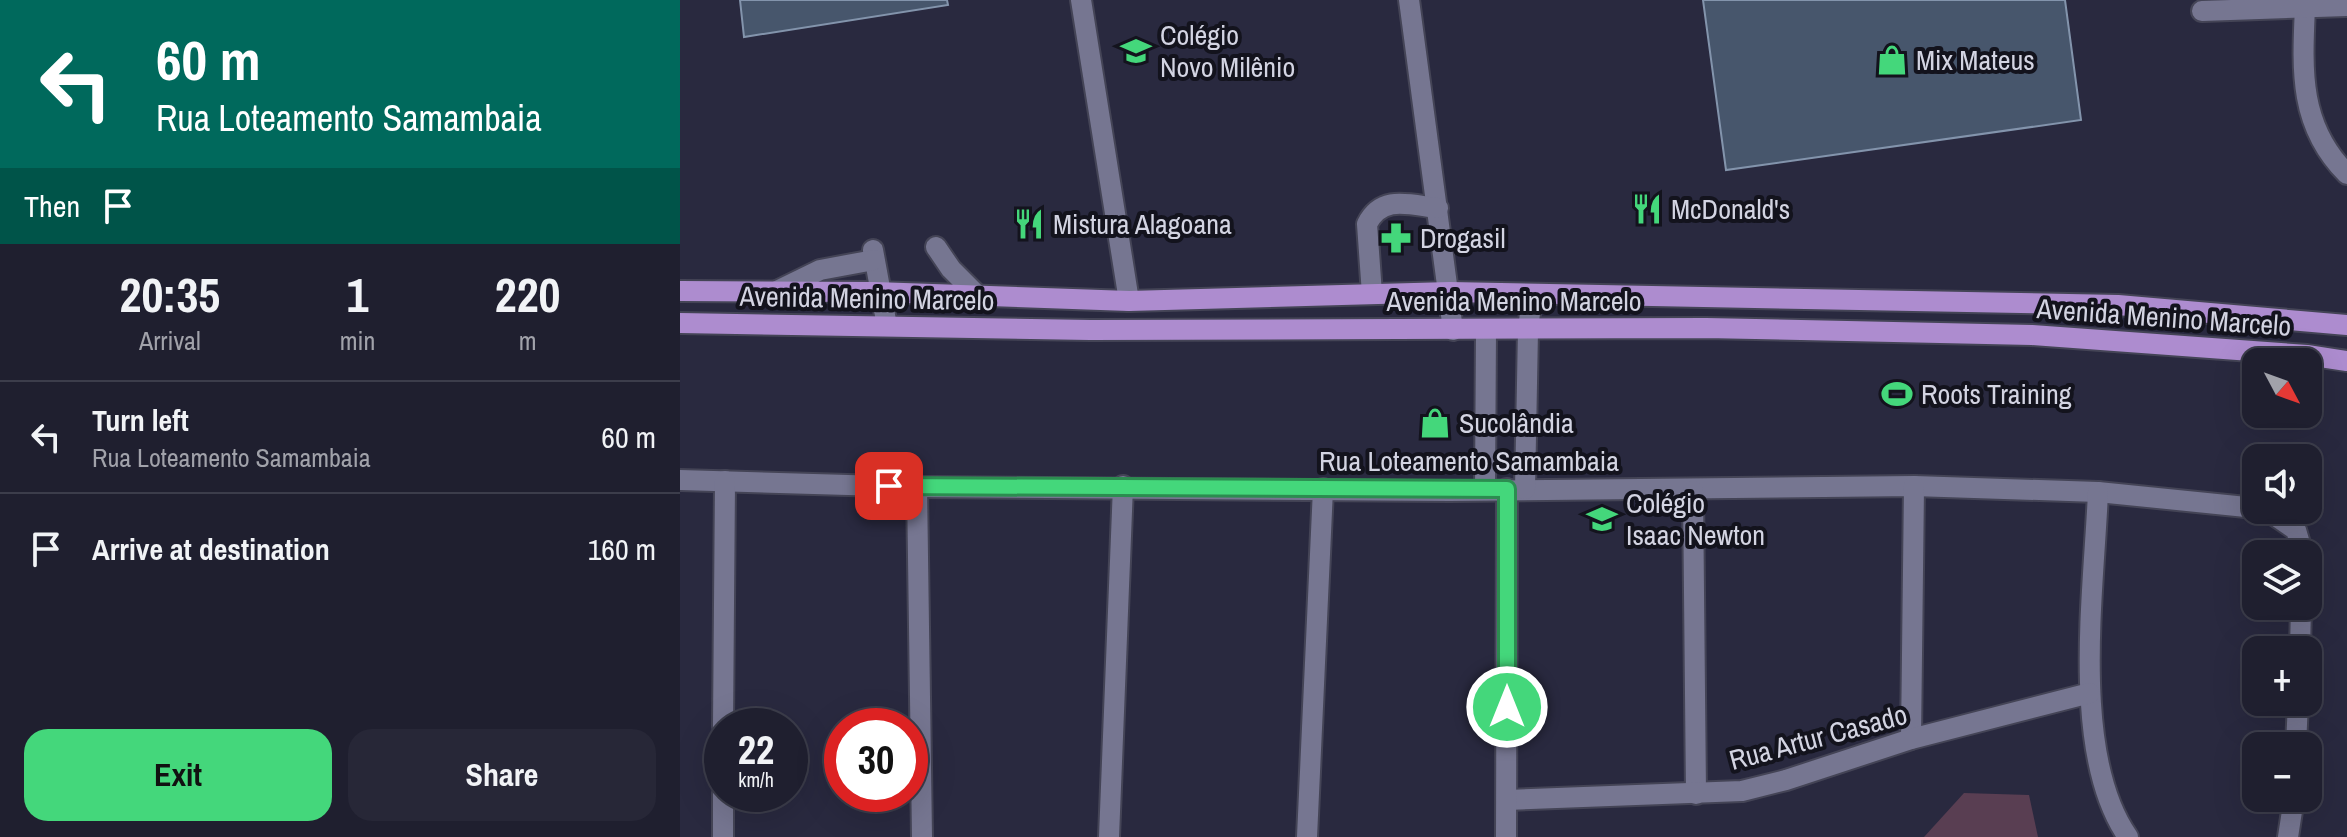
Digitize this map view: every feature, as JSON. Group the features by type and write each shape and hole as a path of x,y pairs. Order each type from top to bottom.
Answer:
{"main road":[{"name":"Avenida Menino Marcelo","path":"680,291 882,292 1129,301 1450,292 1532,296 2118,305 2347,325"},
{"name":"Avenida Menino Marcelo","path":"680,323 1090,330 1706,328 2032,335 2307,355 2347,361"}],"street":[{"path":"1081,0 1129,301"},
{"path":"1409,0 1453,330"},
{"path":"2202,11 2347,6"},
{"path":"2305,7 2303,51 2312,122 2322,147 2347,174"},
{"path":"1372,294 1367,224 1372,214 1390,203 1438,208"},
{"path":"936,247 951,269 977,295"},
{"path":"777,291 820,270 874,255 887,326"},
{"path":"1506,837 1516,489 1532,296"},
{"path":"1485,489 1486,330"},
{"name":"Rua Loteamento Samambaia","path":"680,480 917,487 1693,491 1914,486 2098,492 2242,507"},
{"path":"723,708 725,481"},
{"path":"1109,837 1123,486"},
{"path":"1911,739 1914,486"},
{"path":"917,487 922,837"},
{"path":"1307,837 1323,489"},
{"path":"1693,491 1696,794"},
{"path":"2098,492 2090,693 2100,773 2109,804 2128,837"},
{"path":"2287,524 2296,530 2299,540"},
{"name":"Rua Artur Casado","path":"1507,800 1742,791 1786,780 1911,739 2090,693"},
{"path":"723,812 723,837"},
{"path":"2288,837 2292,812"}],"shaded area":[{"path":"1964,793 2029,795 2038,837 1924,837"}],"building":[{"path":"740,0 947,0 948,5 744,37"},
{"name":"Mix Mateus","path":"1703,0 2065,0 2081,120 1726,170"}],"place":[{"name":"Colégio Novo Milênio","path":"1136,51"},
{"name":"Mix Mateus","path":"1892,60"},
{"name":"McDonald's","path":"1647,209"},
{"name":"Mistura Alagoana","path":"1029,224"},
{"name":"Drogasil","path":"1396,238"},
{"name":"Roots Training","path":"1897,394"},
{"name":"Sucolândia","path":"1435,423"},
{"name":"Colégio Isaac Newton","path":"1602,519"}],"route":[{"path":"889,486 1507,489 1507,707"}]}
